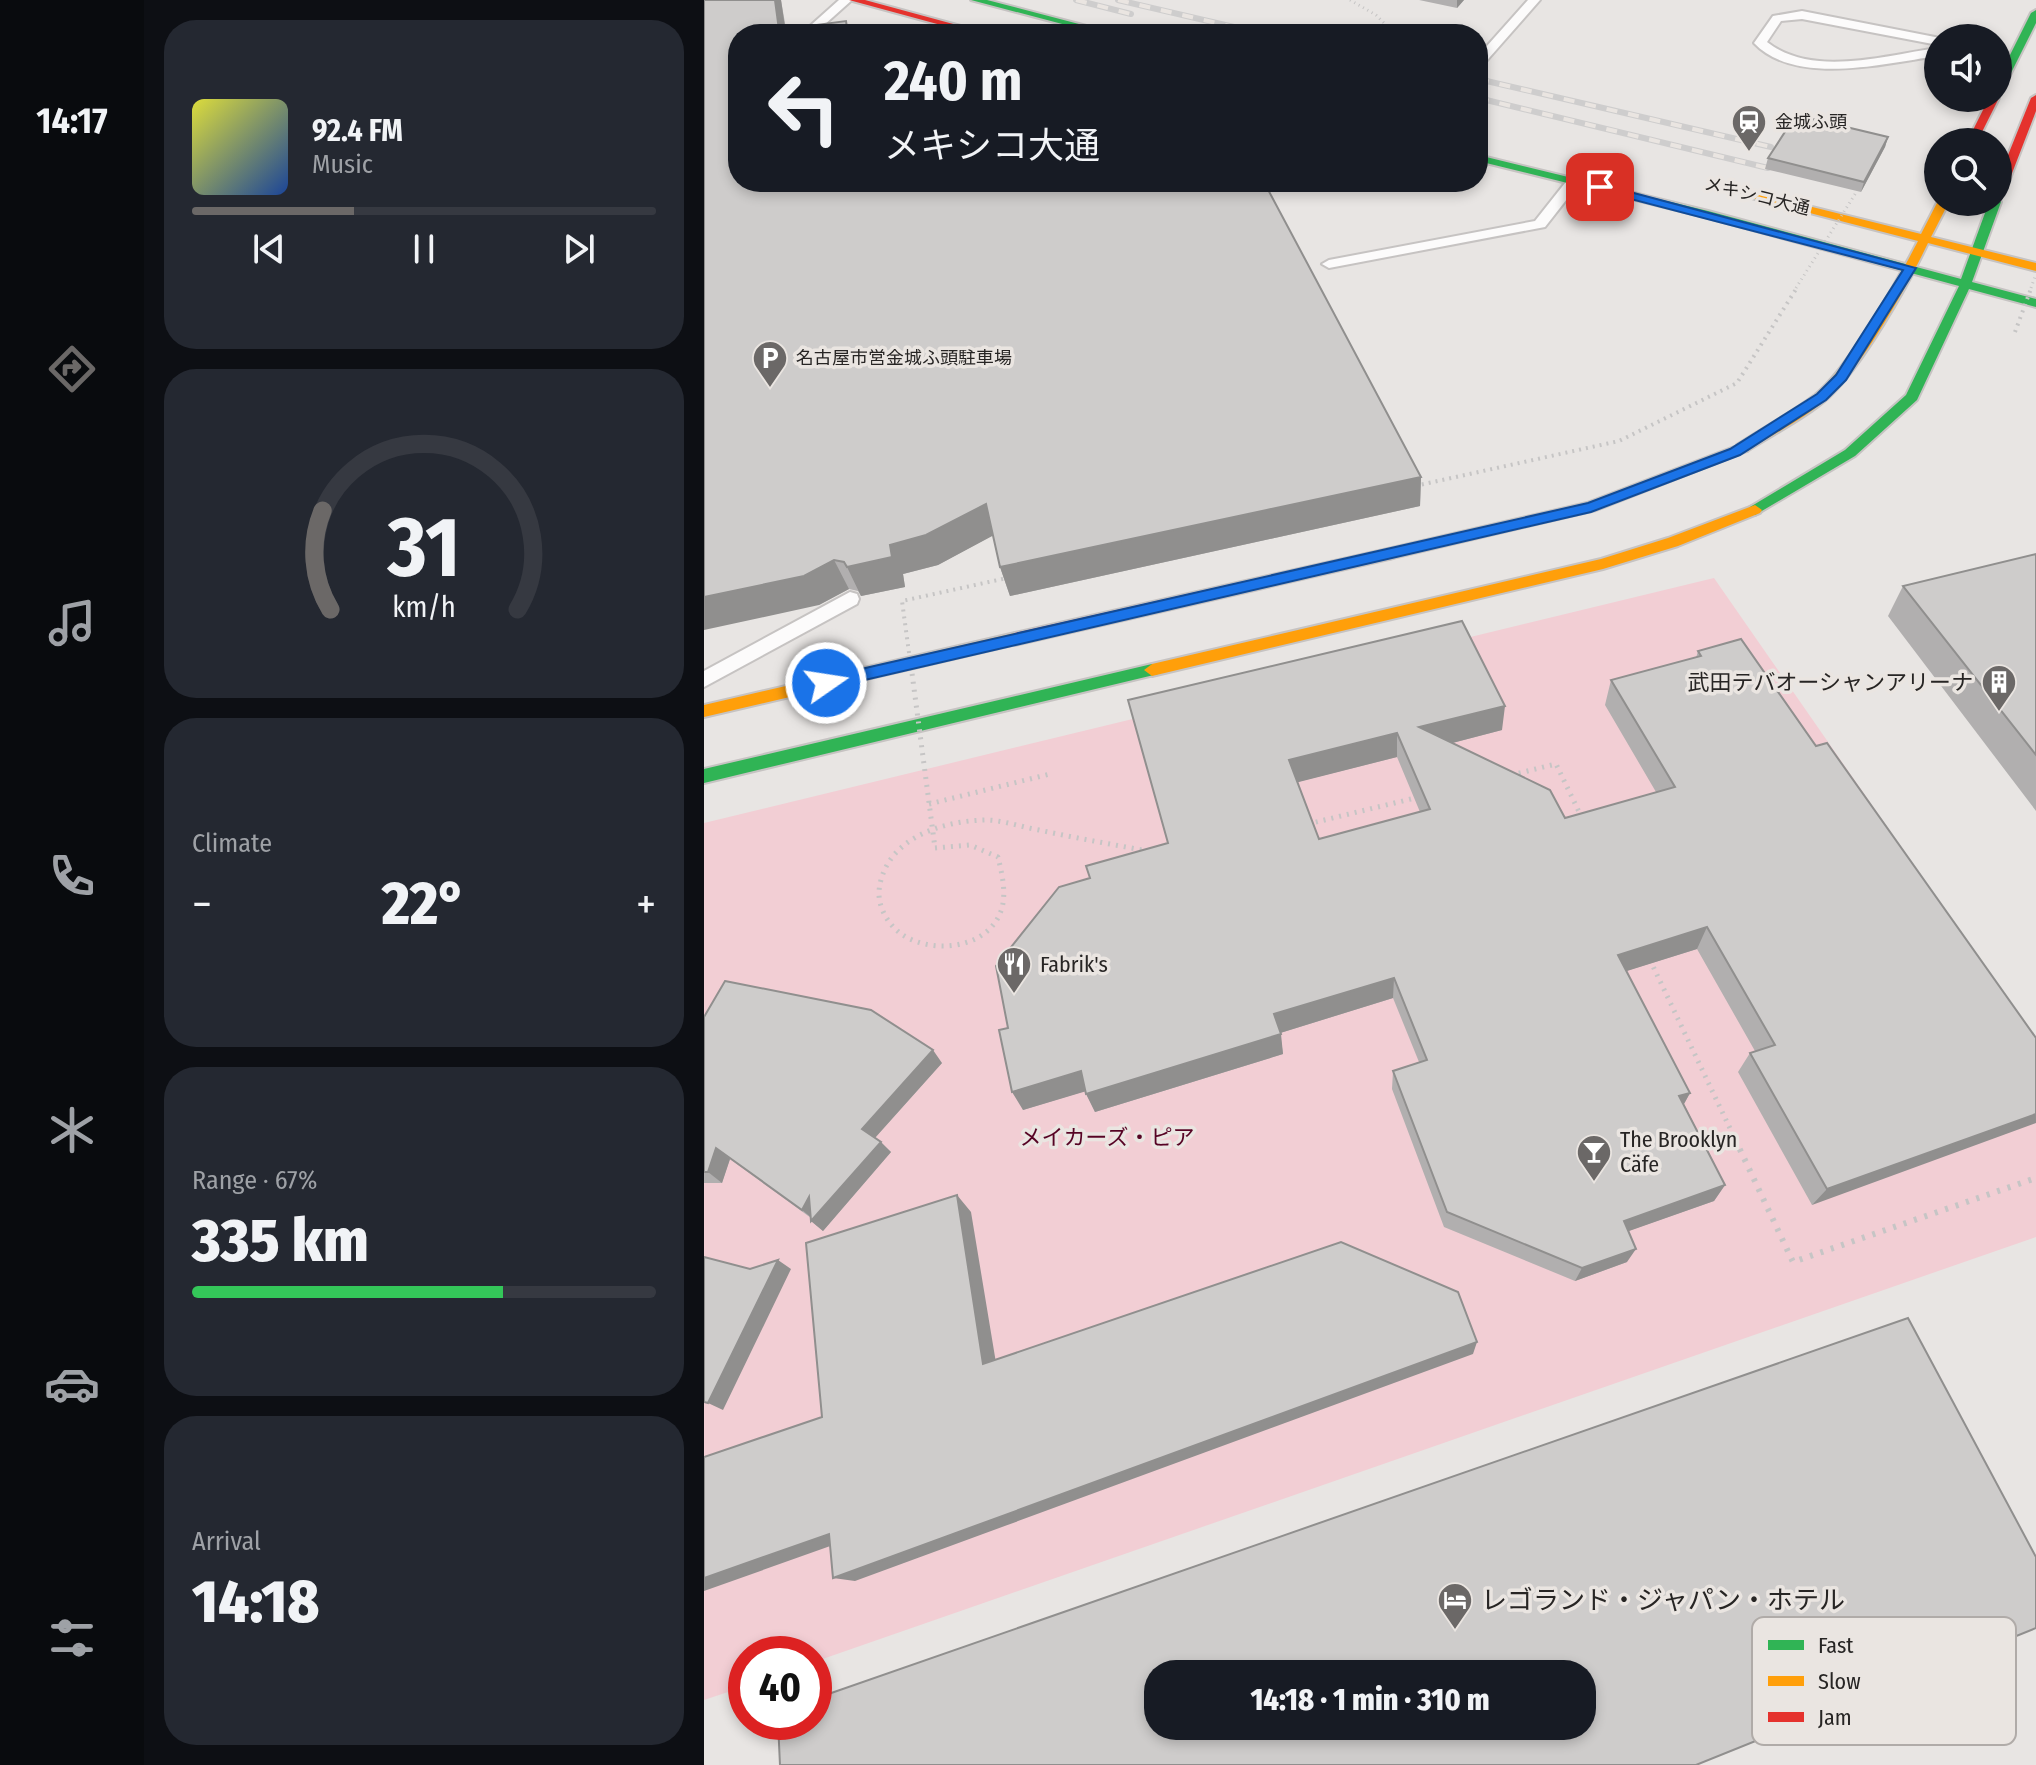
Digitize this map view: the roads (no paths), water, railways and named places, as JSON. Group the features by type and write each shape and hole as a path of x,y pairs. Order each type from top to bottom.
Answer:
{"street":[{"path":"854,0 946,24"},
{"path":"976,0 1072,24"},
{"path":"2012,49 2036,13"},
{"path":"2012,159 2036,98"},
{"name":"メキシコ大通","path":"1488,160 2036,303"},
{"name":"メキシコ大通","path":"1725,188 2036,267"},
{"path":"704,711 1591,507 1659,483 1735,452 1821,397 1841,377 1910,268 1936,216"},
{"path":"704,776 1603,564 1687,537 1753,511 1850,453 1912,397 1965,285 1990,216"}],"lane":[{"path":"818,24 846,0"},
{"path":"1488,52 1534,0"},
{"path":"1924,38 1802,15 1777,18 1760,43 1774,54 1826,67 1924,54"},
{"path":"1329,264 1540,224 1574,181"},
{"path":"704,680 850,599"}],"railway":[{"path":"1076,0 1131,14"},
{"path":"1118,0 1221,24"},
{"path":"1488,81 1771,147"},
{"path":"1488,100 1768,168"}],"place":[{"name":"金城ふ頭","path":"1749,153"},
{"name":"名古屋市営金城ふ頭駐車場","path":"770,389"},
{"name":"武田テバオーシャンアリーナ","path":"1999,713"},
{"name":"Fabrik's","path":"1014,995"},
{"name":"The Brooklyn Cäfe","path":"1594,1183"},
{"name":"レゴランド・ジャパン・ホテル","path":"1455,1631"}],"park label":[{"name":"メイカーズ・ピア","path":"1107,1137"}]}
